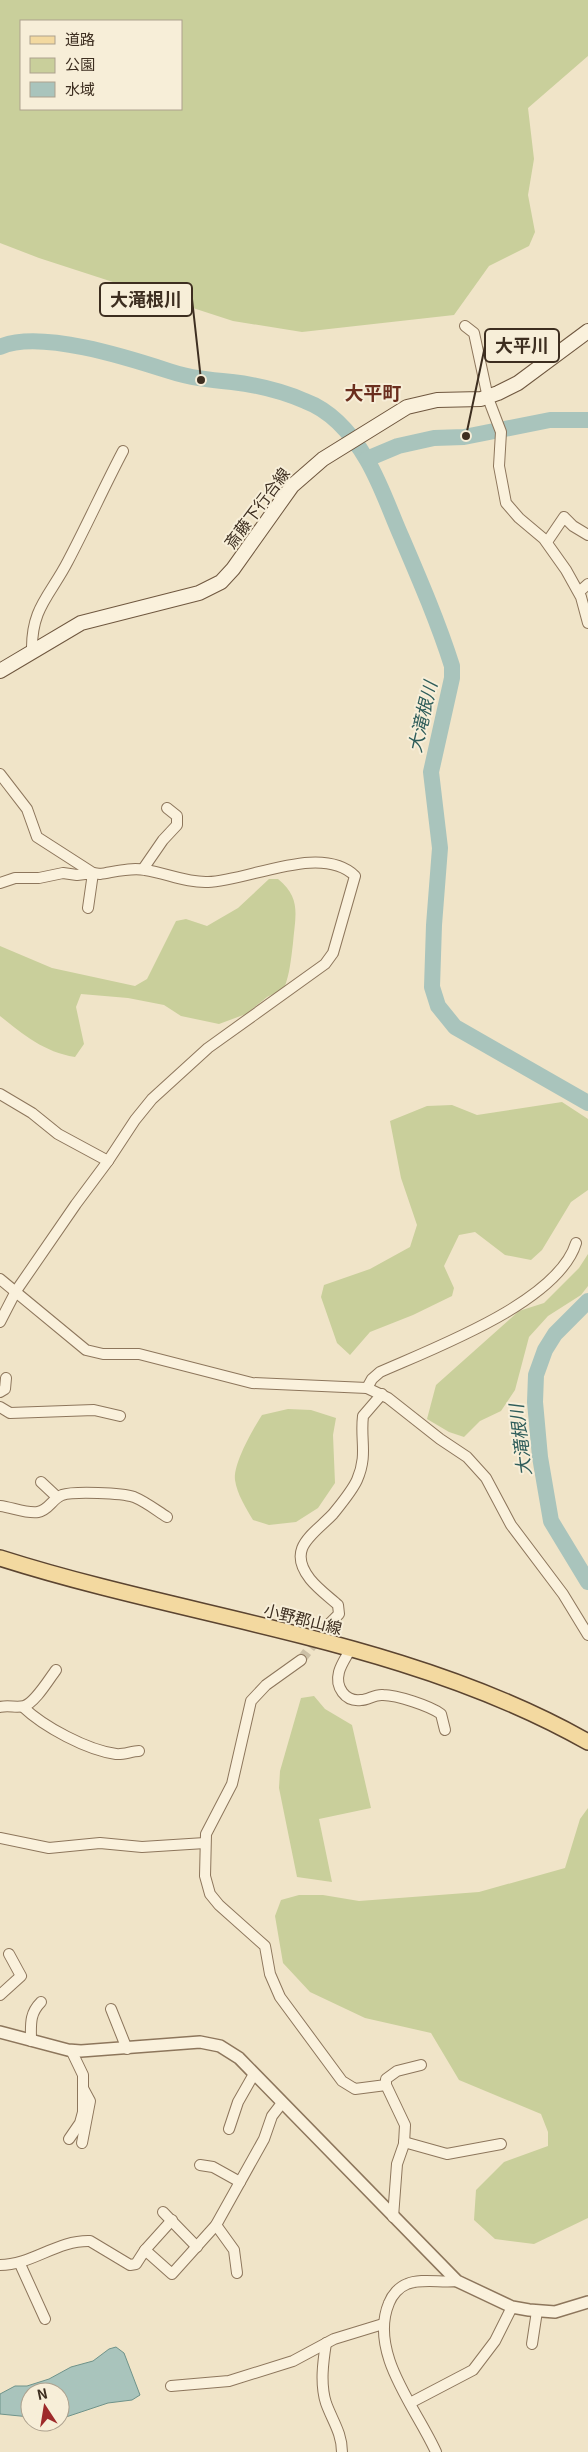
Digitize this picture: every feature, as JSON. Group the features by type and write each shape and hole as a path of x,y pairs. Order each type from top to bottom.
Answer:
{"main road":[{"name":"斎藤下行合線","path":"0,671 81,623 199,593 220,582 233,569 292,486 327,457 374,425 406,407 437,400 488,398 518,383 588,331"},
{"name":"小野郡山線","path":"0,1558 107,1589 351,1648 466,1684 562,1727 588,1742"}],"street":[{"path":"465,326 474,333 488,398 500,432 499,466 506,503 519,518 547,542 579,592 588,623"},
{"path":"32,651 32,636 36,615 67,563 123,451"},
{"path":"547,542 564,518 588,535"},
{"path":"579,592 588,584"},
{"path":"0,774 27,809 36,837 93,873"},
{"path":"144,869 163,840 177,825 177,816 167,808"},
{"path":"0,883 15,878 39,878 63,873 77,875 100,874 144,869 183,879 208,882 296,864 335,865 349,870 355,876 333,952 325,964 250,1016 171,1081 134,1120 108,1162 76,1204 54,1239 16,1291 0,1322"},
{"path":"88,908 93,873"},
{"path":"0,1094 25,1108 58,1134 108,1162"},
{"path":"368,1388 372,1379 380,1372 442,1346 496,1317 545,1286 563,1270 576,1243"},
{"path":"0,1279 86,1350 103,1354 139,1354 252,1383 368,1388 382,1394 440,1439 468,1457 486,1478 512,1525 563,1594 588,1636"},
{"path":"0,1392 5,1389 6,1378"},
{"path":"328,1626 339,1614 338,1605 310,1578 301,1563 301,1551 306,1540 333,1514 357,1481 365,1446 363,1416 382,1394"},
{"path":"0,1407 10,1413 94,1410 120,1416"},
{"path":"41,1482 57,1497"},
{"path":"0,1506 33,1513 46,1509 57,1497 65,1494 132,1496 150,1505 167,1517"},
{"path":"351,1648 339,1672 338,1680 341,1690 348,1698 359,1701 384,1695 403,1699 437,1712 443,1718 445,1730"},
{"path":"301,1660 266,1685 251,1701 232,1784 206,1834 205,1876 210,1894 219,1905 265,1946 272,1982 289,2013 346,2084 360,2090 386,2085"},
{"path":"23,1707 40,1693 56,1670"},
{"path":"0,1707 8,1705 23,1707 31,1715 65,1735 98,1749 119,1755 128,1751 139,1751"},
{"path":"0,1838 49,1848 100,1844 142,1847 205,1843"},
{"path":"0,1995 21,1976 9,1954"},
{"path":"31,2041 31,2016 33,2009 41,2002"},
{"path":"112,2009 127,2049"},
{"path":"0,2032 71,2050 127,2049 168,2044 210,2043 230,2052 254,2074 457,2281 512,2307 555,2312 588,2303"},
{"path":"69,2139 80,2123 83,2112 83,2075 71,2050"},
{"path":"393,2217 397,2164 404,2142 404,2121 386,2085 386,2079 390,2075 421,2065"},
{"path":"229,2129 238,2102 254,2074"},
{"path":"82,2087 90,2100 82,2143"},
{"path":"145,2250 172,2274 216,2225 264,2139 272,2116 282,2103"},
{"path":"404,2142 446,2154 501,2144"},
{"path":"200,2165 213,2167 240,2182"},
{"path":"163,2212 197,2247"},
{"path":"0,2265 20,2264 61,2246 86,2241 101,2246 130,2265 136,2264 145,2250 172,2220"},
{"path":"216,2225 234,2250 238,2273"},
{"path":"20,2264 45,2319"},
{"path":"436,2452 390,2363 383,2324 390,2299 403,2286 417,2282 457,2281"},
{"path":"410,2403 473,2370 495,2341 512,2307"},
{"path":"532,2344 537,2311"},
{"path":"171,2386 228,2381 240,2375 293,2361 334,2338 383,2324"},
{"path":"326,2343 322,2363 326,2402 339,2432 342,2452"}],"green space":[{"path":"0,0 588,0 588,56 528,108 534,159 528,195 535,232 529,246 489,266 454,315 302,332 233,321 39,258 0,243"},
{"path":"269,879 278,879 286,886 294,901 295,916 290,966 284,989 267,997 246,1014 219,1024 181,1016 164,1005 128,998 81,994 76,1007 84,1044 75,1057 44,1047 0,1016 0,946 52,968 135,986 147,979 176,921 186,919 207,926 238,908"},
{"path":"562,1102 588,1119 588,1190 571,1202 542,1250 531,1260 505,1255 475,1232 459,1235 444,1266 454,1288 452,1296 413,1315 370,1332 350,1355 337,1343 321,1297 324,1285 370,1269 410,1247 417,1225 401,1178 390,1121 427,1106 452,1105 477,1115"},
{"path":"588,1254 588,1286 581,1295 548,1316 529,1337 515,1390 501,1411 480,1421 464,1437 449,1432 427,1419 436,1385 519,1311 544,1303 579,1268"},
{"path":"288,1409 311,1410 336,1418 333,1435 335,1483 318,1508 296,1522 269,1525 253,1520 242,1501 235,1480 235,1473 244,1447 262,1415"},
{"path":"314,1696 325,1709 352,1725 371,1808 319,1819 332,1882 297,1877 279,1788 280,1771 301,1698"},
{"path":"588,1808 588,2218 534,2244 495,2239 474,2220 476,2190 504,2162 548,2146 548,2132 541,2114 459,2080 431,2033 365,2018 310,1992 283,1963 275,1916 281,1900 299,1895 323,1895 359,1901 479,1892 565,1868 580,1819"}],"water":[{"path":"116,2347 124,2353 140,2395 132,2400 108,2403 70,2416 70,2382 40,2382 71,2367 93,2361 109,2349"},
{"path":"15,2386 20,2386 20,2416 0,2414 0,2394"}],"waterway":[{"name":"大滝根川","path":"0,347 17,342 60,343 108,353 185,375 269,389 315,405 333,418 348,433 367,460 381,488 428,600 452,666 452,678 431,772 440,848 434,925 432,987 438,1006 455,1027 588,1103"},
{"path":"367,459 398,446 434,438 464,437 550,420 588,420"},
{"name":"大滝根川","path":"588,1301 555,1334 545,1350 536,1375 535,1402 540,1457 551,1521 588,1582"}],"tunnel":[{"path":"301,1660 327,1626"}],"place":[{"name":"大滝根川","path":"201,380"},
{"name":"大平川","path":"466,436"}],"district":[{"name":"大平町","path":"373,393"}]}
